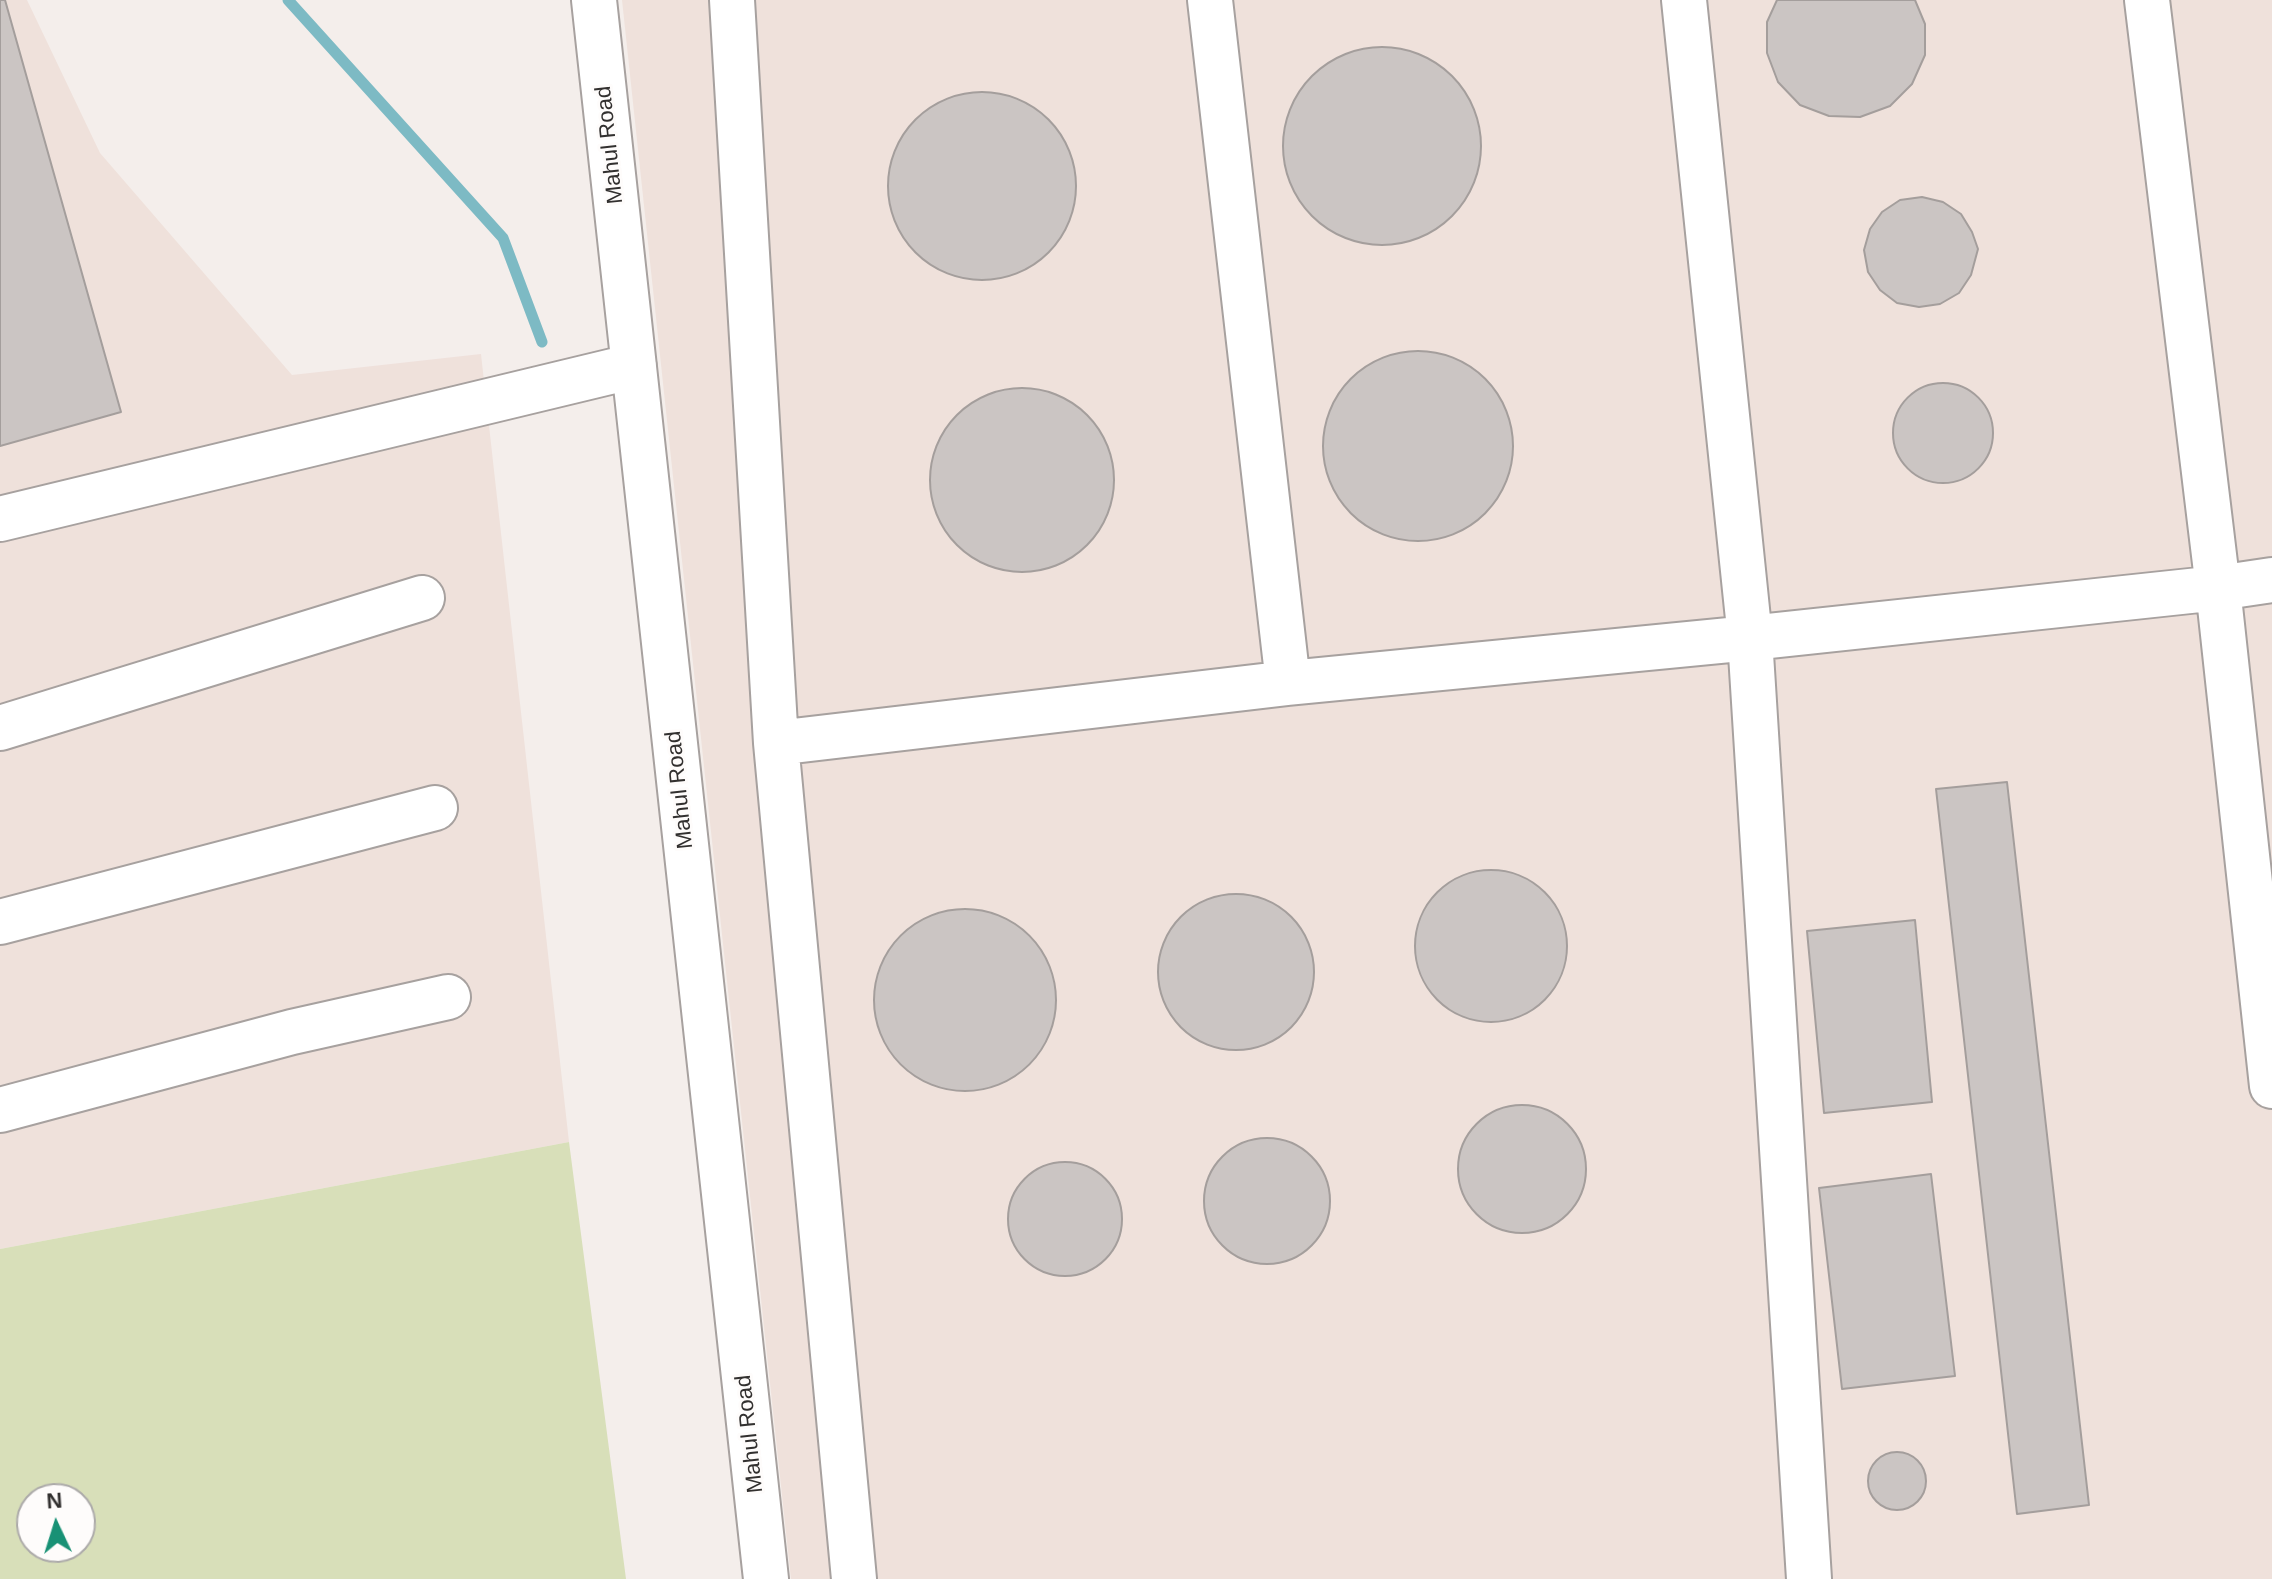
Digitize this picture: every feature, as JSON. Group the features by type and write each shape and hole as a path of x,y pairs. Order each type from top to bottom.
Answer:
{"street":[{"name":"Mahul Road","path":"594,0 766,1579"},
{"path":"732,0 776,743 854,1579"},
{"path":"1210,0 1288,683"},
{"path":"1684,0 1750,638 1809,1579"},
{"path":"2147,0 2218,588 2272,1086"},
{"path":"0,519 634,366"},
{"path":"776,743 1288,683 1750,638 2272,580"},
{"path":"0,728 422,598"},
{"path":"0,922 435,808"},
{"path":"0,1110 292,1032 448,997"}],"shaded area":[{"path":"0,0 27,0 100,153 292,375 481,354 569,1142 0,1249"},
{"path":"622,0 2272,0 2272,1579 791,1579"}],"green space":[{"path":"569,1142 626,1579 0,1579 0,1249"}],"building":[{"path":"0,0 5,0 121,412 0,446"},
{"path":"1777,0 1915,0 1925,24 1925,55 1912,84 1890,106 1860,117 1829,116 1800,105 1778,82 1767,53 1767,22"},
{"path":"1382,47 1420,55 1452,76 1473,108 1481,146 1473,184 1452,216 1420,237 1382,245 1344,237 1312,216 1291,184 1283,146 1291,108 1312,76 1344,55"},
{"path":"982,92 1000,93 1018,99 1049,119 1069,150 1075,168 1075,204 1069,222 1049,253 1018,273 1000,279 982,280 964,279 946,273 915,253 895,222 889,204 888,186 889,168 895,150 915,119 946,99 964,93"},
{"path":"1922,197 1943,202 1961,214 1978,249 1971,275 1959,293 1940,304 1919,307 1897,303 1880,290 1868,272 1864,250 1870,229 1882,212 1900,200"},
{"path":"1418,351 1454,358 1485,379 1506,410 1513,446 1506,482 1485,513 1454,534 1418,541 1382,534 1351,513 1330,482 1323,446 1330,410 1351,379 1382,358"},
{"path":"1943,383 1962,387 1978,398 1989,414 1993,433 1989,452 1978,468 1962,479 1943,483 1924,479 1908,468 1897,452 1893,433 1897,414 1908,398 1924,387"},
{"path":"1022,388 1057,395 1087,415 1107,445 1114,480 1107,515 1087,545 1057,565 1022,572 987,565 957,545 937,515 930,480 937,445 957,415 987,395"},
{"path":"2007,782 2089,1505 2017,1514 1936,789"},
{"path":"1491,870 1520,876 1544,893 1561,917 1567,946 1561,975 1544,999 1520,1016 1491,1022 1462,1016 1438,999 1421,975 1415,946 1421,917 1438,893 1462,876"},
{"path":"1236,894 1266,900 1291,917 1308,942 1314,972 1308,1002 1291,1027 1266,1044 1236,1050 1206,1044 1181,1027 1164,1002 1158,972 1164,942 1181,917 1206,900"},
{"path":"965,909 1000,916 1016,924 1029,936 1041,949 1049,965 1056,1000 1049,1035 1041,1051 1029,1064 1016,1076 1000,1084 965,1091 930,1084 914,1076 901,1064 889,1051 881,1035 874,1000 881,965 889,949 901,936 914,924 930,916"},
{"path":"1915,920 1932,1102 1824,1113 1807,931"},
{"path":"1522,1105 1546,1110 1567,1124 1581,1145 1586,1169 1581,1193 1567,1214 1546,1228 1522,1233 1498,1228 1477,1214 1463,1193 1458,1169 1463,1145 1477,1124 1498,1110"},
{"path":"1267,1138 1291,1142 1312,1156 1326,1177 1330,1201 1326,1225 1312,1246 1291,1260 1267,1264 1243,1260 1222,1246 1208,1225 1204,1201 1208,1177 1222,1156 1243,1142"},
{"path":"1065,1162 1087,1166 1105,1179 1118,1197 1122,1219 1118,1241 1105,1259 1087,1272 1065,1276 1043,1272 1025,1259 1012,1241 1008,1219 1012,1197 1025,1179 1043,1166"},
{"path":"1931,1174 1955,1376 1842,1389 1819,1188"},
{"path":"1897,1452 1917,1461 1926,1481 1917,1501 1897,1510 1877,1501 1868,1481 1877,1461"}],"waterway":[{"path":"288,0 503,238 542,342"}]}
